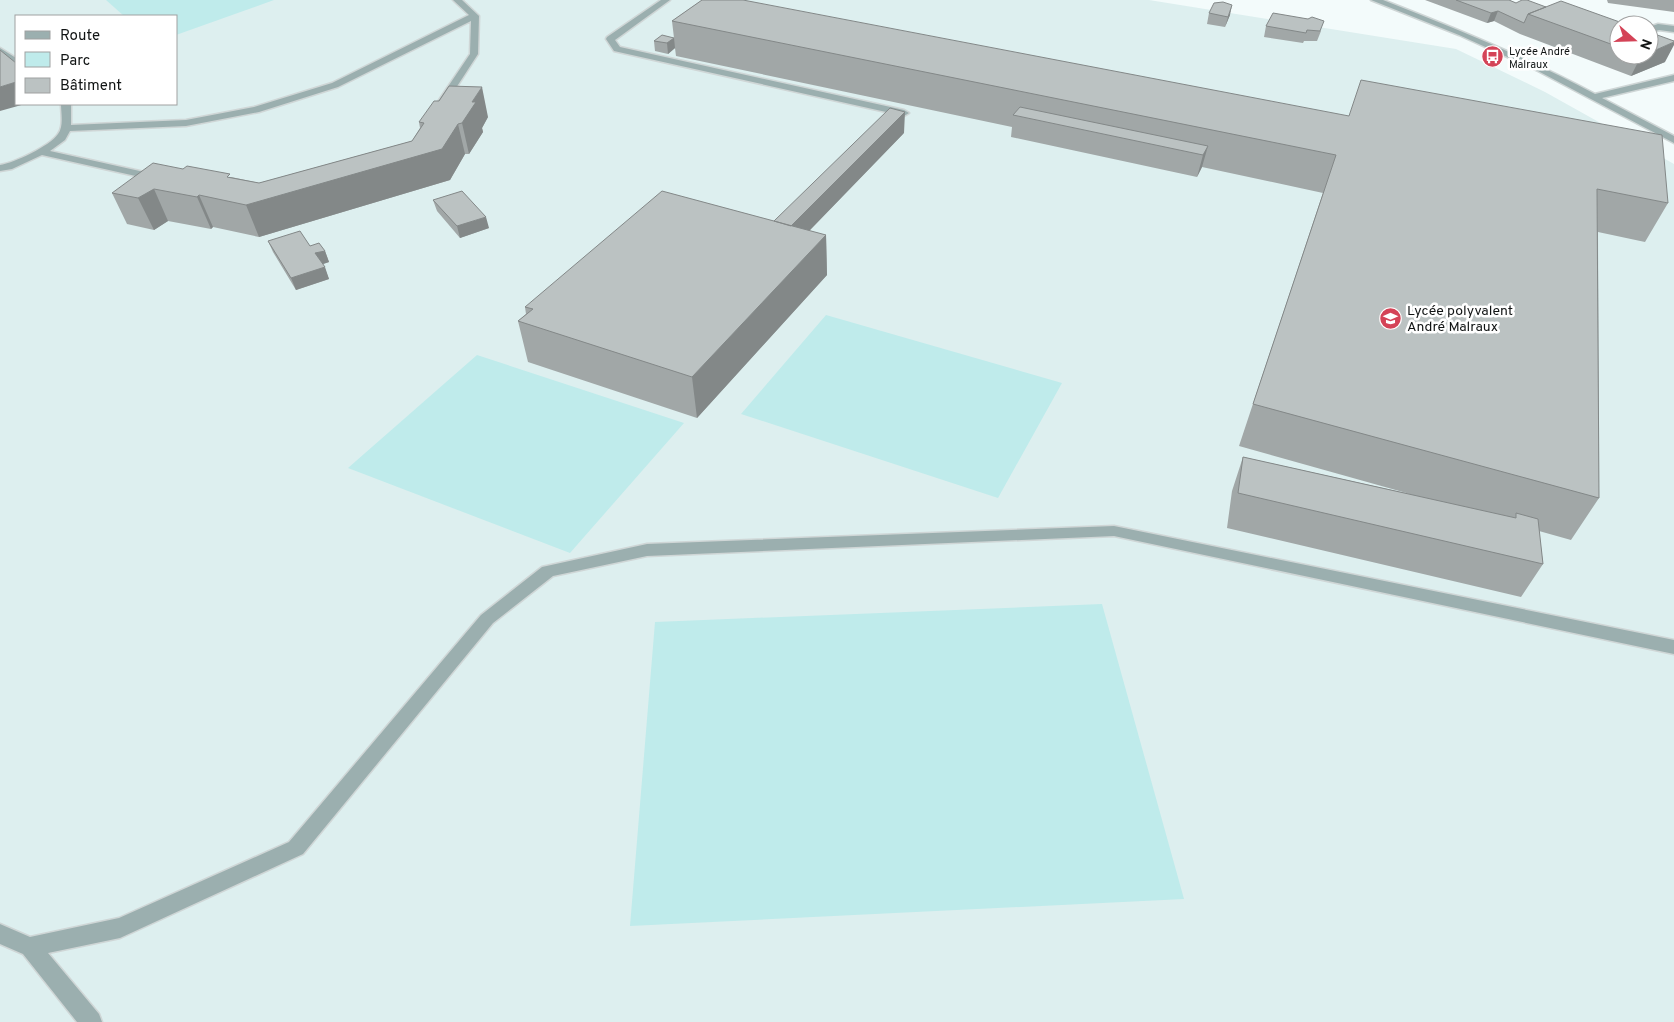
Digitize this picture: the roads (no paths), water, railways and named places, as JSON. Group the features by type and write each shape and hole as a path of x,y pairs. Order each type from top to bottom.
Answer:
{"street":[{"path":"437,110 474,54 475,16 457,0"},
{"path":"666,0 610,39 617,49 904,113"},
{"path":"1375,0 1462,32 1541,69 1674,140"},
{"path":"67,128 186,123 256,110 335,86 475,16"},
{"path":"1659,27 1674,29"},
{"path":"0,50 15,61"},
{"path":"1593,97 1674,78"},
{"path":"0,168 8,167 41,152 61,140 67,128 66,105"},
{"path":"41,152 167,180"},
{"path":"30,947 120,928 296,848 488,619 548,571 647,550 1114,531 1674,647"},
{"path":"0,934 30,947 91,1022"}],"place":[{"name":"Lycée André Malraux","path":"1493,57"},
{"name":"Lycée polyvalent André Malraux","path":"1391,318"}]}
